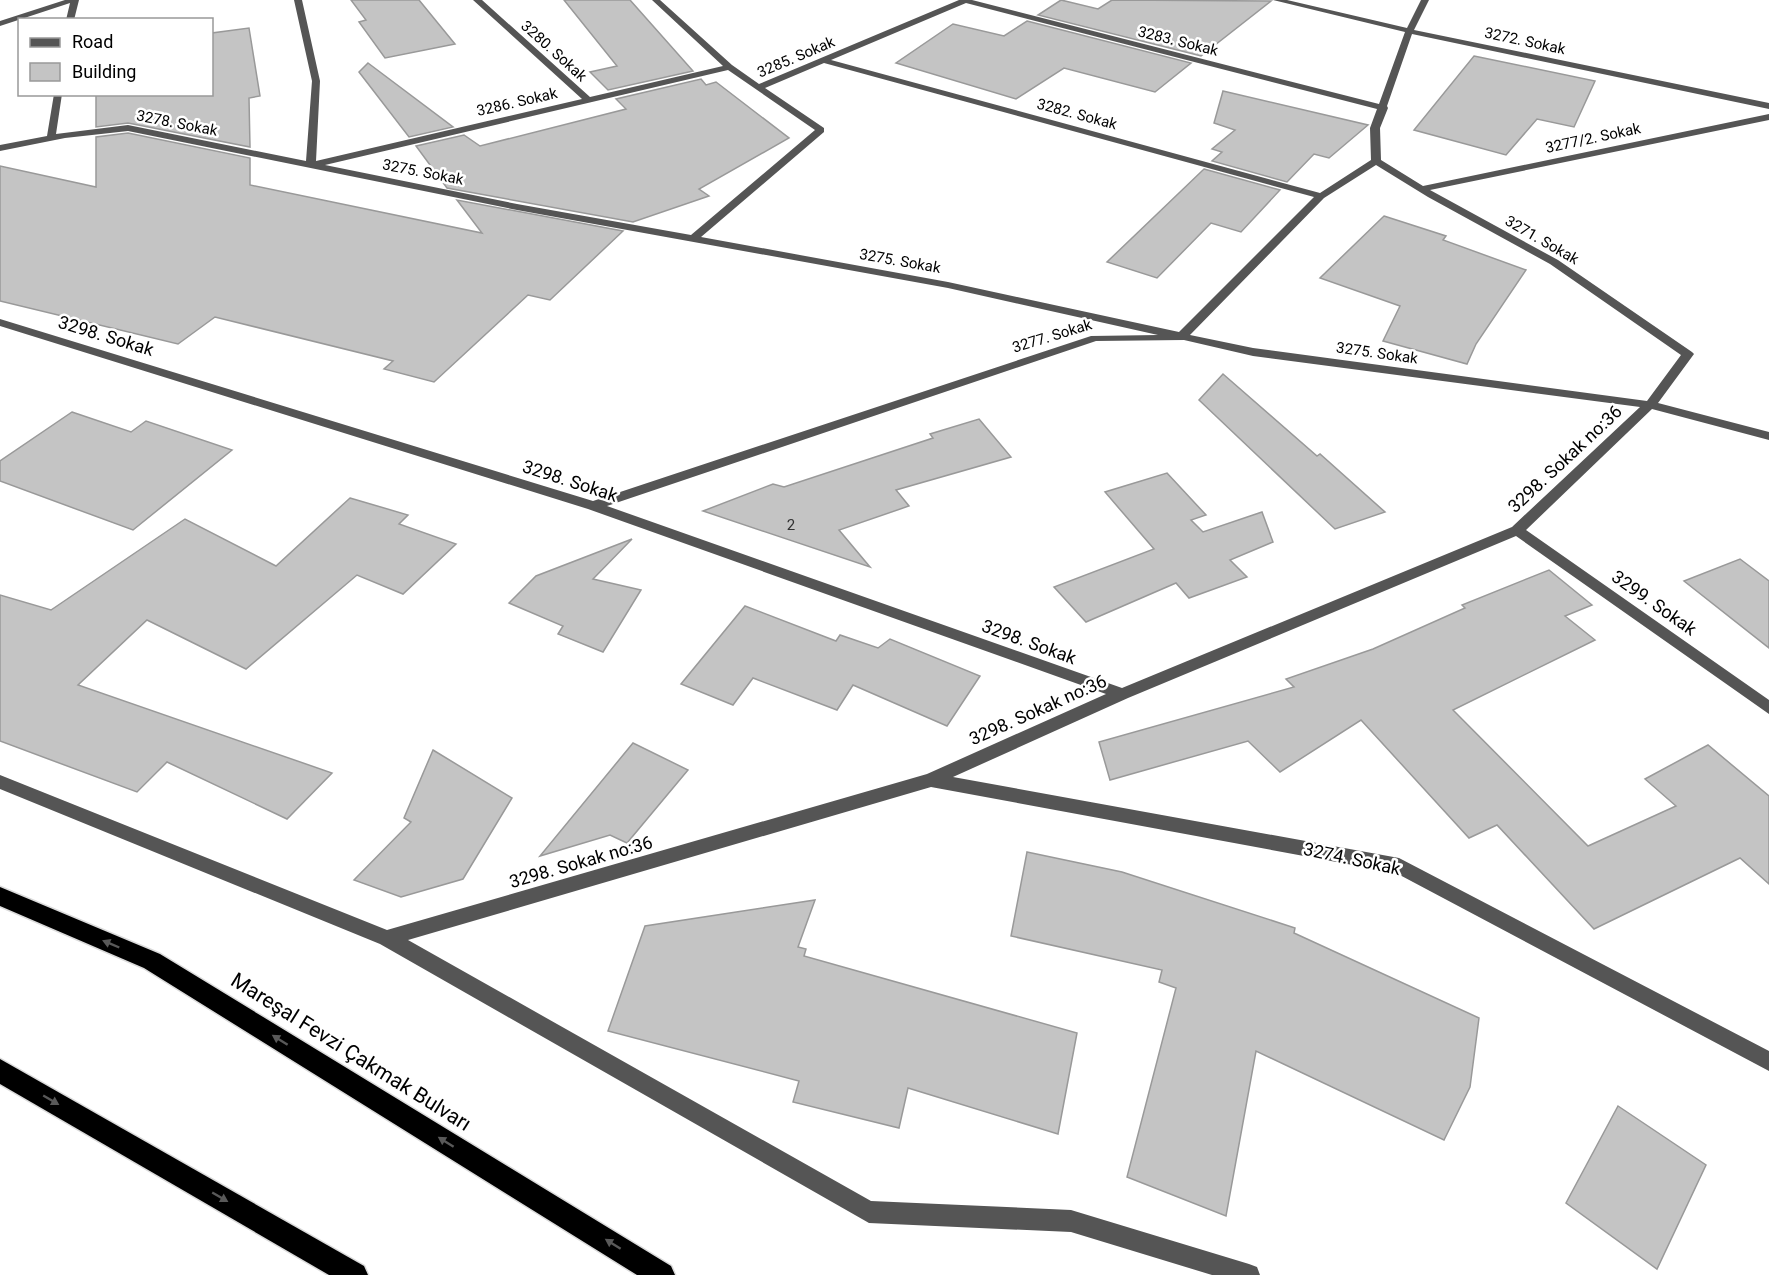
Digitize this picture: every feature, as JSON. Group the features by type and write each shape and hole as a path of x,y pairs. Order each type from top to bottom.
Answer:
{"highway":[{"name":"Mareşal Fevzi Çakmak Bulvarı","path":"0,896 152,961 662,1275"},
{"path":"0,1071 355,1275"}],"street":[{"path":"18,18 74,0 70,18"},
{"path":"298,0 316,81 311,165"},
{"name":"3280. Sokak","path":"477,0 587,99"},
{"path":"656,0 729,66 757,88"},
{"name":"3285. Sokak","path":"757,88 964,0"},
{"name":"3283. Sokak","path":"964,0 1384,108"},
{"name":"3272. Sokak","path":"1276,0 1409,31 1769,106"},
{"path":"1180,338 1321,196 1376,161 1375,128 1384,108 1409,31 1425,0"},
{"path":"0,24 18,18"},
{"name":"3282. Sokak","path":"825,61 1321,196"},
{"name":"3286. Sokak","path":"311,165 729,66"},
{"name":"3285. Sokak","path":"693,239 821,130 757,88"},
{"path":"51,138 58,96"},
{"name":"3277/2. Sokak","path":"1423,189 1769,117"},
{"name":"3278. Sokak","path":"0,148 51,138 128,128 311,165"},
{"name":"3271. Sokak","path":"1376,161 1554,262 1688,354"},
{"name":"3275. Sokak","path":"311,165 517,207 948,285 1180,338 1253,352 1650,405 1769,436"},
{"name":"3298. Sokak","path":"0,322 593,507 1122,694"},
{"name":"3277. Sokak","path":"593,507 1095,338 1180,338"},
{"name":"3298. Sokak no:36","path":"387,938 931,780 1122,694 1517,530 1650,405 1688,354"},
{"name":"3299. Sokak","path":"1517,530 1769,708"},
{"name":"3274. Sokak","path":"931,780 1399,866 1769,1061"},
{"path":"0,782 387,938 869,1212 1071,1221 1249,1275"}],"building":[{"path":"351,0 419,0 455,44 385,58 359,22 366,20"},
{"path":"564,0 630,0 693,71 608,90 590,72 617,66"},
{"path":"1061,0 1098,9 1112,0 1271,1 1201,56 1038,15"},
{"path":"1027,21 1191,63 1155,92 1064,68 1016,99 896,63 953,24 1004,36"},
{"path":"249,28 260,96 249,98 250,147 128,123 96,127 96,96 213,96 213,33"},
{"path":"1474,56 1595,81 1574,127 1537,119 1506,155 1414,130"},
{"path":"368,63 453,127 409,137 359,72"},
{"path":"701,79 706,85 716,82 789,138 699,189 709,196 633,222 447,188 416,146 464,135 480,146 626,109 616,99"},
{"path":"1223,91 1368,125 1329,158 1314,154 1287,182 1212,161 1222,152 1212,149 1235,130 1214,123"},
{"path":"128,133 250,158 250,185 482,233 457,200 623,231 550,300 528,295 434,382 384,369 393,361 215,317 178,344 0,301 0,166 96,187 96,137"},
{"path":"1204,169 1280,190 1241,232 1211,223 1157,278 1107,262"},
{"path":"1384,216 1446,236 1443,240 1526,270 1476,344 1467,364 1383,341 1400,306 1320,278"},
{"path":"1223,374 1317,456 1320,454 1385,512 1335,529 1199,400"},
{"path":"72,412 131,432 146,421 232,450 133,530 0,481 0,461"},
{"path":"979,419 1011,457 896,490 909,506 839,530 870,567 703,511 773,484 784,487 933,438 930,434"},
{"path":"1167,473 1206,515 1191,520 1203,532 1262,512 1273,542 1230,560 1247,577 1189,598 1176,583 1086,622 1054,587 1154,549 1105,492"},
{"path":"350,498 408,515 399,524 456,544 403,594 357,575 246,669 147,620 78,685 332,773 287,819 167,762 137,792 0,741 0,595 51,610 185,519 276,566"},
{"path":"632,539 593,579 641,590 603,652 558,634 563,626 509,603 536,576"},
{"path":"1740,559 1769,581 1769,648 1684,581"},
{"path":"1549,570 1592,605 1565,616 1595,640 1453,710 1588,846 1676,806 1645,779 1708,745 1769,796 1769,884 1740,858 1594,929 1497,825 1469,838 1361,720 1280,772 1248,741 1110,780 1099,742 1294,687 1286,679 1373,649 1465,608 1462,605"},
{"path":"745,606 836,641 840,635 878,648 890,639 980,676 947,726 853,685 837,710 753,678 733,705 681,684"},
{"path":"633,743 688,770 627,843 610,835 540,856"},
{"path":"433,750 512,798 463,879 401,897 354,880 411,822 404,818"},
{"path":"1027,852 1122,872 1295,928 1294,933 1479,1018 1470,1087 1444,1140 1256,1051 1226,1216 1127,1177 1176,988 1159,982 1162,970 1011,936"},
{"path":"815,900 798,947 806,949 804,956 1077,1033 1058,1134 908,1088 899,1128 793,1102 799,1081 608,1031 645,926"},
{"path":"1618,1106 1706,1165 1657,1269 1566,1203"}]}
